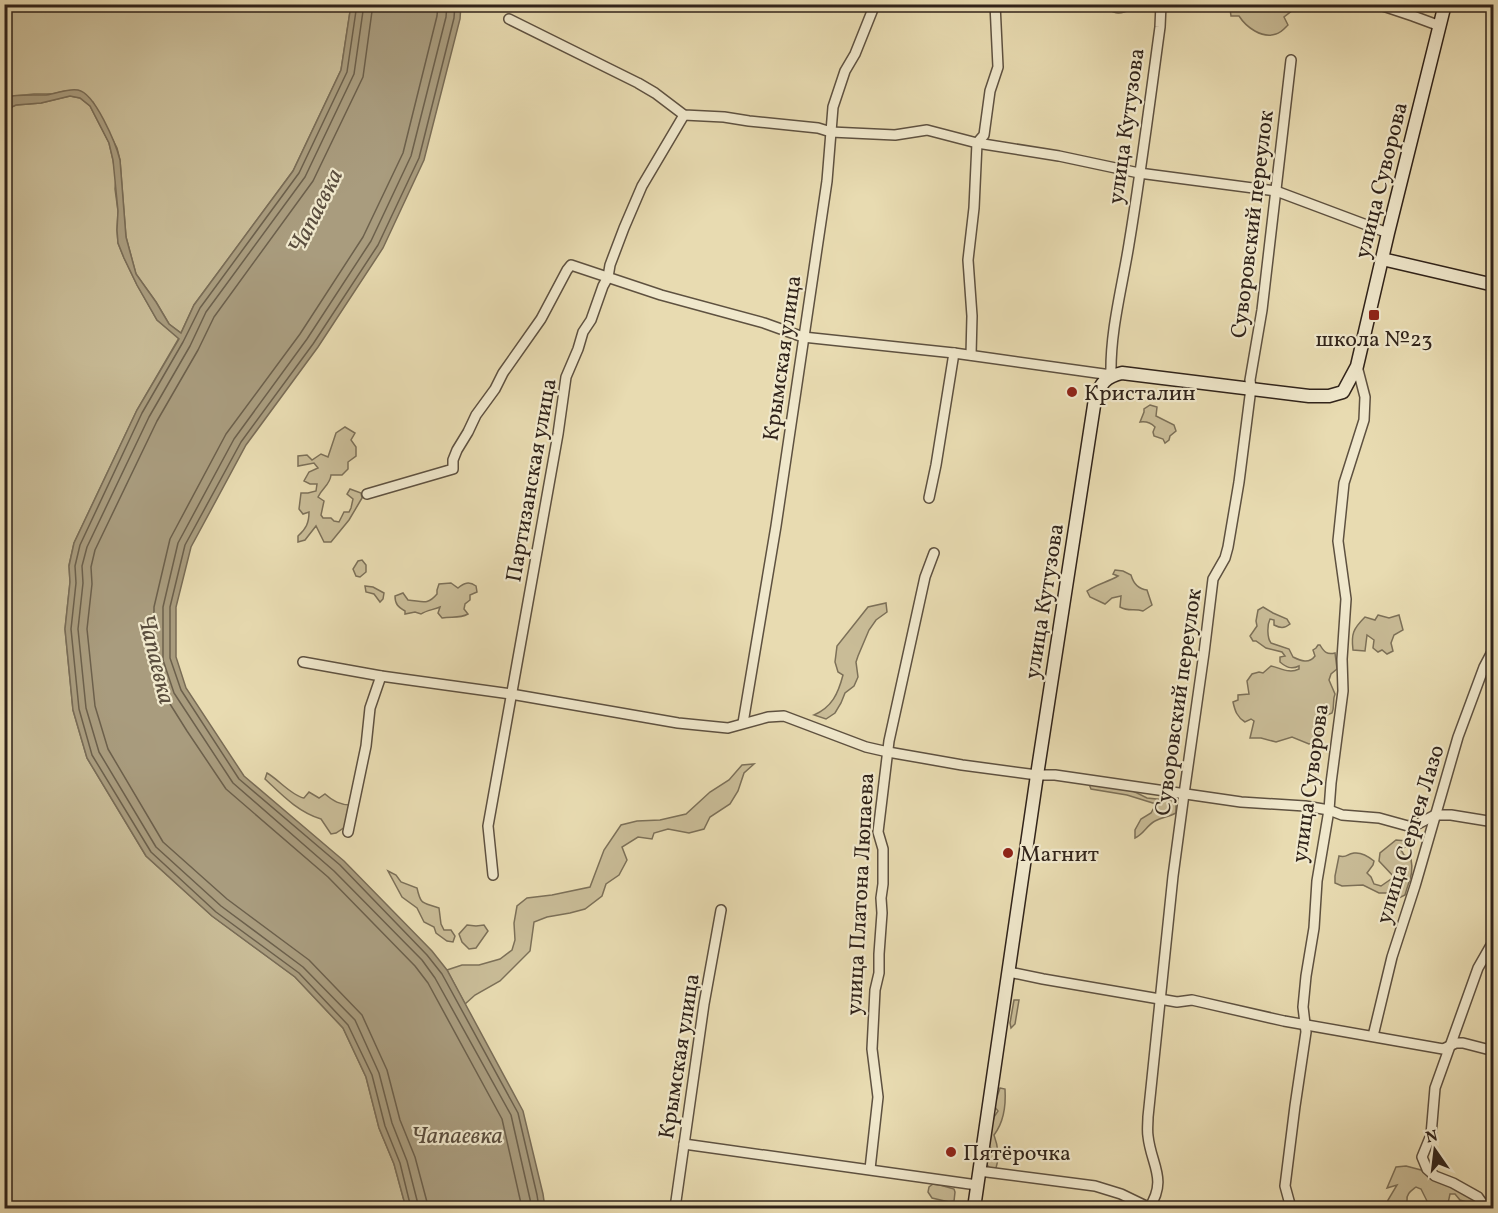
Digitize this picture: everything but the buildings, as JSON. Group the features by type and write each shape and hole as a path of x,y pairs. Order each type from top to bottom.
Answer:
{"street":[{"name":"Крымская улица","path":"743,723 776,526 827,181 833,107 845,71 855,54 875,4"},
{"path":"971,355 972,316 968,260 974,208 977,143 984,135 990,91 998,67 995,4"},
{"name":"улица Кутузова","path":"974,1209 1037,775 1095,399 1100,386 1111,375 1114,324 1129,245 1160,27 1161,4"},
{"path":"1377,4 1440,26"},
{"name":"улица Суворова","path":"1251,388 1310,396 1329,396 1343,392 1357,366 1445,4"},
{"path":"509,20 638,83 684,115 724,117 818,128 831,132 895,135 927,130 977,143 1059,156 1139,173 1276,191 1388,233"},
{"name":"Суворовский переулок","path":"1150,1208 1158,1190 1148,1136 1148,1117 1173,876 1213,579 1225,558 1228,547 1239,482 1291,60"},
{"name":"Партизанская улица","path":"493,875 488,826 558,434 566,377 583,332 591,320 624,228 642,186 684,115"},
{"path":"1382,258 1494,285"},
{"name":"Партизанская улица","path":"368,494 453,469 453,460 457,450 476,415 541,319 567,270 572,265 608,277"},
{"path":"608,277 661,295 764,323 803,337 971,355 1111,375 1122,373 1251,388"},
{"path":"929,498 954,353"},
{"name":"улица Суворова","path":"1291,1209 1285,1186 1294,1106 1302,1065 1306,1024 1303,1007 1306,976 1343,691 1342,659 1346,599 1338,541 1344,483 1364,420 1365,397 1357,366"},
{"name":"улица Платона Люпаева","path":"870,1169 878,1097 872,1049 873,1006 879,973 883,884 883,849 878,832 889,741 925,577 933,553"},
{"name":"улица Сергея Лазо","path":"1373,1036 1392,957 1458,738 1484,667 1494,648"},
{"path":"303,662 381,676 512,694 678,723 728,728 768,717 784,716 866,747 888,752 962,765 1037,775 1054,775 1241,802 1305,806 1342,815 1379,818 1408,826 1416,825 1435,815 1451,815 1494,822"},
{"path":"348,832 366,746 370,708 381,676"},
{"name":"Крымская улица","path":"675,1209 704,1004 721,910"},
{"path":"1494,940 1478,968 1435,1088 1431,1135 1422,1157 1426,1169 1435,1176 1478,1197 1484,1208 1494,1197"},
{"path":"1009,972 1177,1002 1192,1000 1284,1021 1443,1049 1456,1043 1463,1043 1494,1050"},
{"path":"684,1144 977,1185"},
{"path":"979,1171 1095,1186 1121,1194 1150,1208"}],"shaded area":[{"path":"1104,4 1134,5 1132,9 1118,13 1105,8"},
{"path":"4,5 351,5 341,70 293,171 194,305 181,333 169,324 136,274 126,237 117,148 93,102 65,91 5,97"},
{"path":"1237,5 1244,10 1252,11 1261,10 1268,5 1295,5 1293,10 1284,17 1288,25 1280,33 1265,35 1255,31 1239,16 1231,16 1230,9"},
{"path":"70,96 80,98 90,106 109,143 116,178 118,243 124,258 157,320 179,338 137,410 74,543 69,565 70,582 65,629 73,710 87,758 146,856 212,916 295,977 343,1028 366,1077 379,1128 394,1164 406,1208 5,1208 5,110 16,105 41,103"},
{"path":"1150,405 1157,407 1156,416 1174,425 1176,431 1165,443 1163,439 1154,436 1155,427 1153,425 1140,422 1144,409"},
{"path":"345,427 355,433 351,440 356,447 356,456 348,462 348,469 342,475 331,475 318,497 324,501 321,515 323,518 331,518 339,522 344,512 349,512 351,508 353,499 347,494 350,489 361,493 362,498 349,520 331,542 324,542 316,526 305,540 298,542 298,536 306,526 309,516 309,512 303,514 299,509 301,493 316,491 317,484 304,481 309,472 318,468 314,463 298,466 298,456 307,455 312,460 321,454 328,457 336,433"},
{"path":"362,560 366,565 366,572 360,577 356,576 353,569 358,561"},
{"path":"1115,570 1131,575 1136,585 1147,590 1152,605 1143,611 1129,610 1120,607 1121,596 1112,598 1105,604 1090,597 1087,591 1118,576 1113,574"},
{"path":"451,583 458,588 467,583 476,586 477,592 470,595 470,600 465,604 464,609 468,614 442,618 438,613 440,607 421,614 415,612 405,614 396,601 395,596 403,593 408,600 427,601 437,594 439,584"},
{"path":"365,586 373,587 384,593 383,599 380,602 374,594 366,592"},
{"path":"886,603 887,612 876,620 869,630 858,656 856,662 858,677 854,686 845,693 835,713 826,719 814,715 830,704 841,682 843,675 838,672 835,662 837,646 868,607"},
{"path":"1263,607 1287,619 1290,624 1280,627 1274,625 1274,620 1270,619 1268,631 1271,643 1289,649 1293,657 1305,661 1315,656 1313,650 1318,645 1330,654 1335,653 1337,669 1331,674 1329,680 1335,694 1333,710 1332,713 1320,718 1320,730 1316,743 1309,744 1292,737 1276,742 1250,738 1254,721 1251,719 1245,722 1236,711 1233,702 1238,700 1238,695 1249,694 1247,681 1252,674 1263,673 1271,666 1288,671 1299,669 1299,666 1291,668 1284,665 1280,662 1280,657 1285,656 1282,652 1266,648 1253,641 1250,636 1257,626 1258,610"},
{"path":"1378,615 1389,618 1399,615 1403,630 1394,635 1391,643 1393,651 1387,654 1382,650 1378,652 1373,648 1374,640 1367,635 1365,651 1353,650 1352,640 1358,625 1365,617 1375,620"},
{"path":"754,764 744,773 738,791 730,804 710,817 704,829 689,833 668,829 654,833 652,839 638,837 622,847 627,860 619,875 606,884 602,896 585,909 534,922 530,951 500,981 475,995 465,1004 447,970 462,965 479,965 500,959 512,950 515,940 514,923 517,906 527,898 590,887 604,850 621,825 686,814 710,792 729,780 742,765"},
{"path":"267,773 299,797 304,798 309,792 319,798 325,794 337,802 351,805 345,827 331,834 321,819 284,797 265,779"},
{"path":"1089,784 1133,791 1147,798 1176,801 1176,813 1155,821 1135,838 1135,830 1141,819 1151,813 1156,804 1127,795 1091,789"},
{"path":"1396,840 1411,843 1401,850 1411,859 1412,864 1411,877 1405,895 1399,898 1387,893 1379,893 1363,885 1342,886 1335,883 1339,856 1344,857 1354,853 1365,855 1374,861 1367,873 1374,884 1381,886 1394,877 1379,861 1380,853"},
{"path":"388,871 396,875 401,882 417,888 424,902 439,908 441,924 444,930 451,930 455,936 453,942 447,941 436,933 434,927 424,922 417,908 402,897"},
{"path":"467,925 484,925 488,931 476,948 469,949 462,942 459,934"},
{"path":"1014,1000 1019,1000 1015,1024 1011,1028 1010,1023"},
{"path":"1000,1088 1005,1089 1005,1107 1000,1125 994,1135 998,1160 996,1168 990,1168 986,1164 986,1156 991,1152 991,1148 987,1145 994,1117 998,1111 994,1106"},
{"path":"1406,1166 1421,1170 1428,1176 1463,1190 1487,1208 1475,1208 1470,1203 1460,1200 1455,1194 1450,1194 1447,1208 1428,1208 1421,1189 1416,1187 1400,1207 1386,1208 1397,1185 1387,1188 1396,1167"},
{"path":"933,1184 954,1189 954,1201 932,1198 928,1192 929,1187"}],"water":[{"name":"Чапаевка","path":"351,5 461,5 460,19 424,160 383,248 318,347 246,445 191,547 176,607 176,657 186,688 244,776 344,861 432,951 447,970 523,1111 545,1208 406,1208 394,1164 379,1128 366,1077 343,1028 295,977 212,916 146,856 87,758 73,710 65,629 70,582 69,566 74,543 137,410 179,339 157,320 137,285 118,243 118,211 113,160 109,143 90,106 80,98 70,96 41,103 16,105 5,110 5,97 46,95 66,90 78,90 85,93 98,109 120,160 126,237 136,274 169,324 181,333 194,305 293,171 341,70"}],"place":[{"name":"школа №23","path":"1374,315"},
{"name":"Кристалин","path":"1072,392"},
{"name":"Магнит","path":"1008,853"},
{"name":"Пятёрочка","path":"951,1152"}]}
